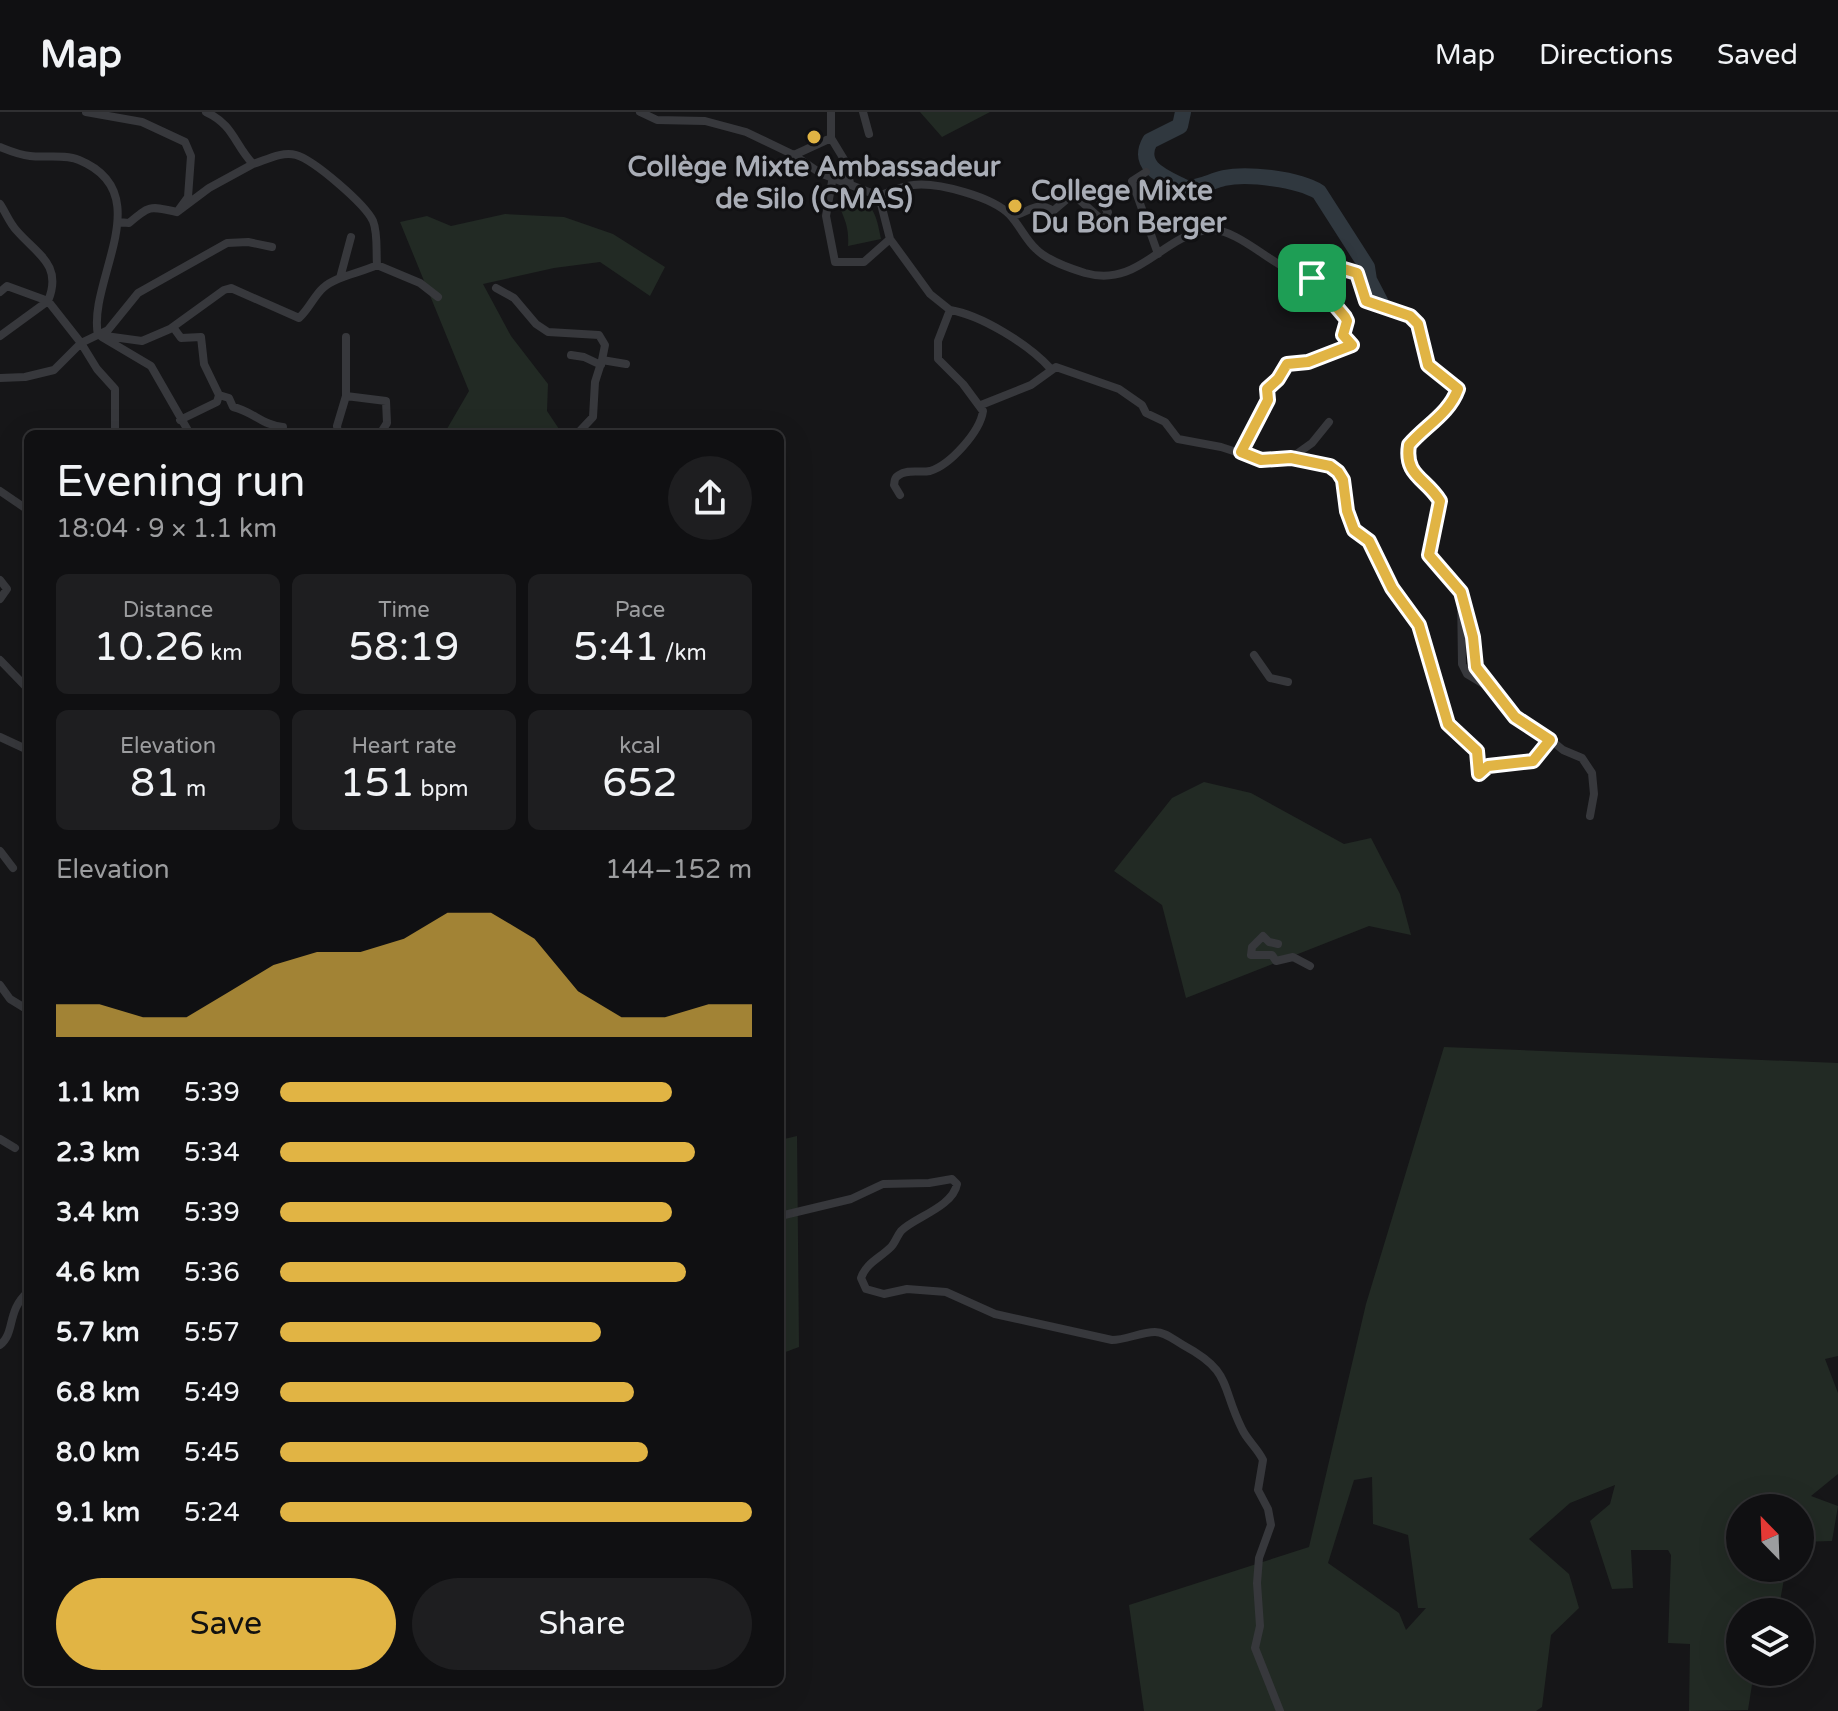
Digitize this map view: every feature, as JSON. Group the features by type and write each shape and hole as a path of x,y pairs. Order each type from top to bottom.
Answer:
{"street":[{"path":"86,112 142,122 185,142 191,156 188,197 177,212"},
{"path":"206,112 230,128 237,145 253,164"},
{"path":"640,112 657,120 705,121 746,132 794,155 820,173 879,196 911,185 929,185 988,199 1011,216 1037,250 1085,273 1115,277 1208,230 1227,232 1298,275 1312,278 1345,317 1347,321 1343,335 1352,345 1308,362 1287,364 1267,389 1268,400 1241,452"},
{"path":"831,112 831,138 845,161 850,183"},
{"path":"863,112 869,134"},
{"path":"794,155 831,138"},
{"path":"0,147 31,157 75,158 90,165 113,189 118,222 112,260 95,320 98,335 151,366 187,430"},
{"path":"118,222 129,223 138,213 155,207 177,212 209,188 253,164 282,154 295,154 312,163 368,213 375,229 377,265"},
{"path":"1146,172 1132,181 1158,254"},
{"path":"833,176 826,216 835,262 864,262 890,239"},
{"path":"1011,216 1033,207 1053,211 1073,194 1103,221 1108,212 1100,201 1133,185"},
{"path":"879,196 890,239 930,294 950,310 973,313 1040,357 1050,368 1067,369 1119,389 1142,405 1146,413 1165,422 1178,439 1241,452 1261,460 1291,458 1330,466 1343,480 1347,511 1354,530 1369,541 1392,588 1419,625 1448,724 1477,751 1479,774 1488,766 1533,761 1550,740"},
{"path":"0,204 17,231 45,258 53,281 48,301 0,336"},
{"path":"340,278 351,237"},
{"path":"0,378 25,377 54,370 81,343 108,330 138,293 227,243 248,242 272,247"},
{"path":"98,335 142,341 173,327 231,288 299,318 310,309 321,289 340,278 348,278 377,265 409,277 438,297"},
{"path":"1312,278 1321,271 1337,267 1357,273 1366,301 1410,316 1418,324 1428,365 1458,389 1454,400 1441,416 1409,445 1407,458 1412,471 1440,501 1429,555 1453,580 1463,601 1460,632 1462,664 1467,674 1497,692 1515,717 1582,758 1592,773 1594,794 1590,816"},
{"path":"0,292 7,286 48,301 115,389 115,430"},
{"path":"496,288 514,298 536,324 548,332 599,335 605,345 595,382 593,417 581,430"},
{"path":"900,495 894,485 895,478 901,473 932,470 943,465 976,429 982,418 981,405 938,359 938,341 950,310"},
{"path":"173,327 181,338 201,337 204,364 219,395 217,402 180,420"},
{"path":"338,430 346,396 346,337"},
{"path":"571,355 601,363 626,364"},
{"path":"981,405 1031,385 1050,368"},
{"path":"219,395 229,398 233,407 247,410 272,426 283,427 279,430"},
{"path":"346,396 386,401 387,423 383,430"},
{"path":"1291,458 1312,443 1329,422"},
{"path":"0,491 24,507"},
{"path":"0,580 7,589 0,599"},
{"path":"1254,655 1270,678 1288,682"},
{"path":"0,660 24,685"},
{"path":"0,737 24,748"},
{"path":"0,851 13,868"},
{"path":"1278,944 1269,942 1263,936 1252,947 1251,955 1272,955 1276,961 1293,957 1310,966"},
{"path":"0,985 10,999 24,1008"},
{"path":"0,1139 15,1148"},
{"path":"784,1215 851,1199 883,1184 952,1179 957,1184 953,1194 926,1218 902,1230 892,1246 864,1271 861,1278 866,1289 884,1294 907,1289 946,1292 995,1314 1112,1340 1163,1333 1203,1355 1213,1365 1230,1394 1243,1432 1263,1460 1258,1490 1268,1509 1271,1525 1259,1558 1260,1626 1255,1648 1280,1711"},
{"path":"0,1345 8,1339 16,1302 24,1295"}],"shaded area":[{"path":"920,112 990,112 942,137"},
{"path":"838,192 858,198 870,206 881,239 848,246"},
{"path":"505,214 564,217 613,234 665,267 650,296 600,262 554,268 483,284 511,336 548,384 547,411 559,430 446,430 469,391 400,222 427,216 451,226"},
{"path":"1204,782 1251,793 1344,844 1371,838 1400,894 1411,935 1369,926 1186,998 1162,905 1114,871 1172,798"},
{"path":"1444,1047 1838,1063 1838,1356 1825,1359 1838,1393 1838,1474 1813,1494 1726,1494 1726,1582 1783,1582 1781,1598 1726,1598 1726,1686 1752,1686 1748,1710 1689,1711 1690,1644 1668,1643 1671,1555 1668,1550 1631,1550 1633,1588 1612,1589 1590,1521 1610,1504 1615,1485 1570,1503 1529,1539 1569,1574 1579,1608 1551,1635 1542,1707 1536,1711 1144,1711 1129,1605 1309,1547 1366,1304","holes":["1372,1477 1373,1524 1408,1535 1418,1608 1426,1608 1406,1630 1399,1613 1328,1563 1354,1480"]},
{"path":"797,1136 799,1347 784,1353 784,1139"},
{"path":"1814,1497 1838,1506 1832,1541 1814,1542"}],"waterway":[{"path":"1183,112 1180,126 1150,141 1147,158 1155,171 1186,188 1246,176 1273,178 1319,192 1367,267 1369,280 1381,303"}],"place":[{"name":"Collège Mixte Ambassadeur de Silo (CMAS)","path":"814,137"},
{"name":"College Mixte Du Bon Berger","path":"1015,206"}],"route":[{"path":"1337,267 1357,273 1366,301 1410,316 1418,324 1423,355 1428,365 1447,377 1458,389 1454,400 1441,416 1409,445 1407,458 1412,471 1440,501 1429,555 1461,592 1473,637 1476,667 1515,717 1550,740 1533,761 1488,766 1479,774 1477,751 1448,724 1419,625 1392,588 1384,565 1369,541 1354,530 1347,511 1343,480 1338,472 1330,466 1291,458 1261,460 1241,452 1268,400 1267,389 1287,364 1302,364 1352,345 1343,335 1347,321 1345,317 1312,278 1321,271 1337,267"}]}
